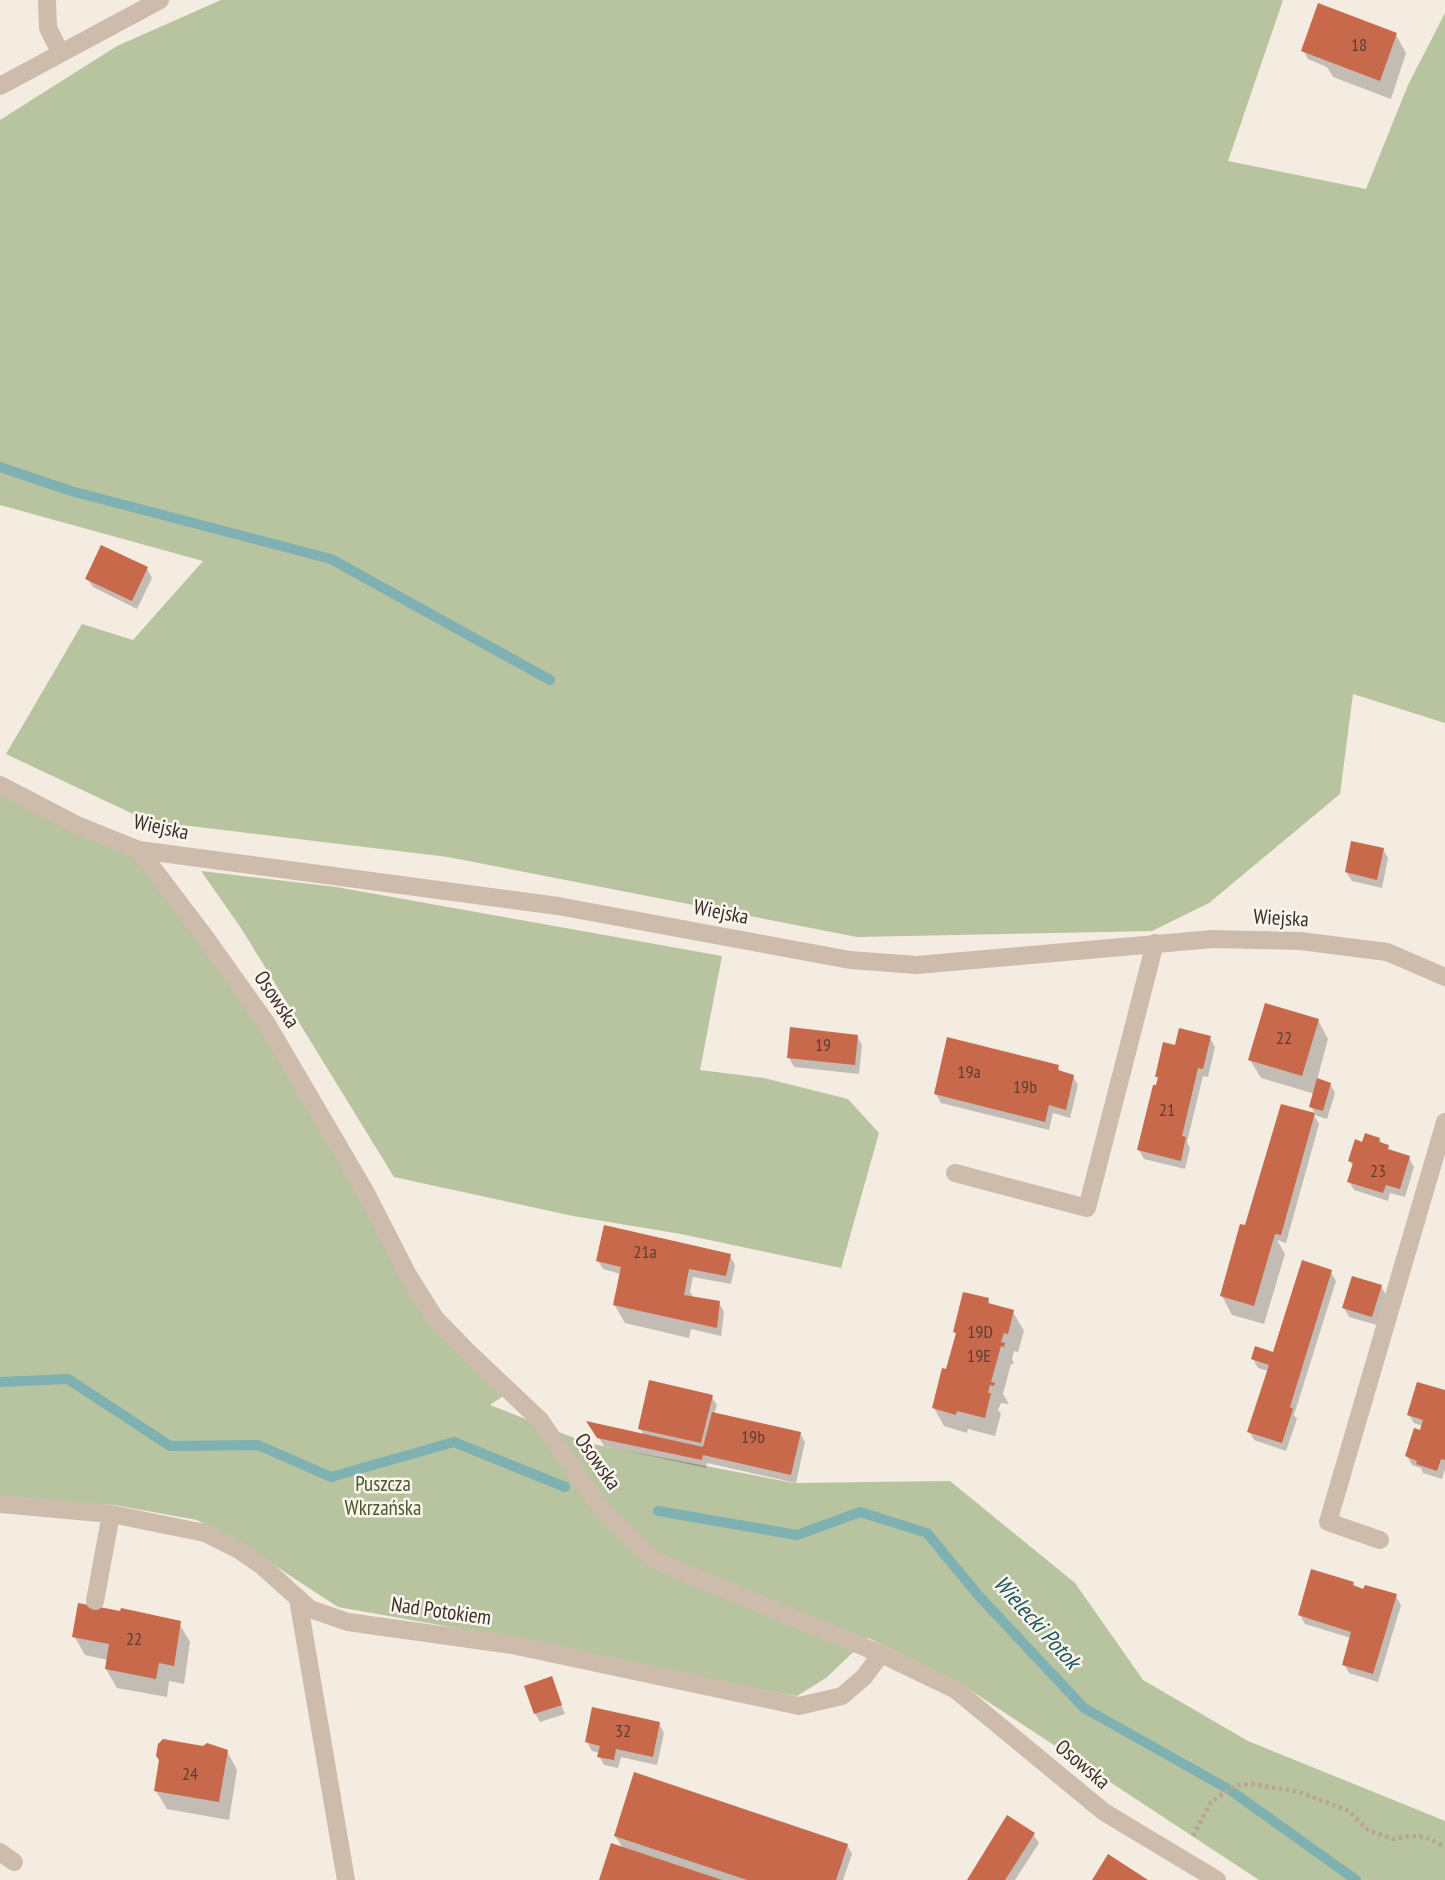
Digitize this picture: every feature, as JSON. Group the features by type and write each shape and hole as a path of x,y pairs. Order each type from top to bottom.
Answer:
{"street":[{"path":"47,0 48,28 60,52"},
{"path":"0,86 160,0"},
{"name":"Wiejska","path":"0,785 77,825 139,850 558,906 850,960 917,965 1213,939 1300,941 1387,952 1445,977"},
{"name":"Osowska","path":"139,850 267,1024 365,1191 408,1275 435,1318 540,1420 600,1507 654,1560 881,1654 956,1690 1104,1812 1217,1880"},
{"path":"955,1173 1087,1208 1155,943"},
{"path":"1380,1540 1328,1522 1445,1122"},
{"name":"Nad Potokiem","path":"0,1504 111,1514 205,1533 239,1550 261,1565 310,1609 348,1622 512,1645 799,1706 842,1696 864,1677 881,1654"},
{"path":"95,1601 111,1514"},
{"path":"298,1599 346,1880"}],"path":[{"path":"1181,1858 1211,1802 1236,1785 1253,1784 1299,1792 1349,1811 1368,1830 1394,1839 1425,1837 1445,1847"}],"green space":[{"path":"221,0 1283,0 1228,161 1366,189 1408,85 1445,13 1445,723 1353,694 1340,794 1209,903 1152,931 857,937 448,857 148,821 6,754 82,624 133,640 203,561 0,505 0,120 117,46"},
{"name":"Puszcza Wkrzańska","path":"0,785 139,850 205,937 408,1275 509,1392 490,1405 587,1443 794,1483 950,1481 1075,1583 1143,1680 1248,1741 1445,1821 1445,1880 1259,1880 958,1682 868,1638 826,1678 797,1696 702,1679 507,1637 338,1607 254,1552 197,1520 114,1505 0,1498"},
{"path":"201,871 336,887 722,956 700,1070 764,1078 848,1099 879,1133 841,1268 681,1234 573,1216 394,1177 241,928"}],"building":[{"path":"1318,3 1397,33 1380,81 1301,51"},
{"path":"101,545 148,567 132,601 85,579"},
{"path":"1351,841 1384,848 1377,880 1345,872"},
{"path":"1265,1003 1319,1019 1302,1076 1248,1060"},
{"path":"790,1027 858,1035 855,1065 787,1058"},
{"path":"1179,1028 1211,1036 1203,1069 1198,1068 1182,1136 1186,1137 1181,1161 1137,1150 1153,1085 1156,1085 1158,1077 1155,1077 1163,1042 1175,1045"},
{"path":"947,1037 1059,1065 1058,1070 1074,1075 1066,1110 1049,1105 1045,1122 934,1094"},
{"path":"1317,1078 1331,1083 1323,1111 1309,1107"},
{"path":"1281,1104 1315,1113 1281,1235 1275,1234 1254,1306 1220,1296 1240,1224 1245,1225"},
{"path":"1365,1133 1380,1138 1379,1142 1389,1145 1388,1149 1410,1156 1400,1189 1386,1185 1383,1193 1347,1182 1353,1163 1348,1161 1355,1139 1362,1142"},
{"path":"604,1225 731,1254 726,1276 689,1269 684,1295 720,1301 717,1328 613,1305 621,1267 596,1261"},
{"path":"1302,1260 1332,1270 1290,1407 1293,1409 1282,1443 1247,1432 1269,1365 1251,1359 1255,1346 1273,1352"},
{"path":"1352,1276 1382,1285 1372,1317 1342,1308"},
{"path":"963,1292 989,1298 988,1303 1014,1310 1008,1334 1004,1333 1001,1342 1005,1343 1004,1347 1001,1346 991,1382 995,1383 994,1386 990,1385 988,1393 991,1393 985,1418 957,1411 956,1415 932,1408 942,1368 946,1369 956,1333 953,1332"},
{"path":"649,1380 713,1395 701,1443 638,1429"},
{"path":"1417,1382 1445,1390 1445,1460 1441,1459 1437,1471 1416,1464 1417,1461 1405,1456 1414,1428 1420,1430 1423,1420 1407,1415"},
{"path":"712,1412 801,1432 791,1475 703,1455 702,1460 597,1438 586,1421 703,1447"},
{"path":"1311,1569 1354,1582 1353,1585 1363,1589 1365,1585 1397,1594 1373,1674 1342,1665 1351,1632 1298,1615"},
{"path":"78,1603 120,1611 121,1608 181,1621 174,1666 159,1663 156,1679 105,1669 109,1644 72,1637"},
{"path":"552,1676 562,1705 534,1714 524,1686"},
{"path":"592,1707 660,1722 653,1757 616,1749 614,1760 597,1757 600,1746 585,1742"},
{"path":"163,1739 203,1746 207,1743 228,1750 219,1802 154,1791 159,1760 156,1756 158,1744"},
{"path":"634,1772 848,1844 836,1880 747,1880 614,1836"},
{"path":"1007,1815 1035,1833 1005,1880 967,1880"},
{"path":"611,1843 722,1880 599,1880"},
{"path":"1108,1854 1148,1880 1092,1880"}],"waterway":[{"path":"0,467 71,491 331,559 550,680"},
{"name":"Wielecki Potok","path":"0,1382 68,1379 170,1446 258,1445 331,1477 454,1442 565,1487"},
{"name":"Wielecki Potok","path":"658,1511 797,1535 860,1512 927,1533 979,1596 1084,1708 1230,1790 1356,1880"}]}
